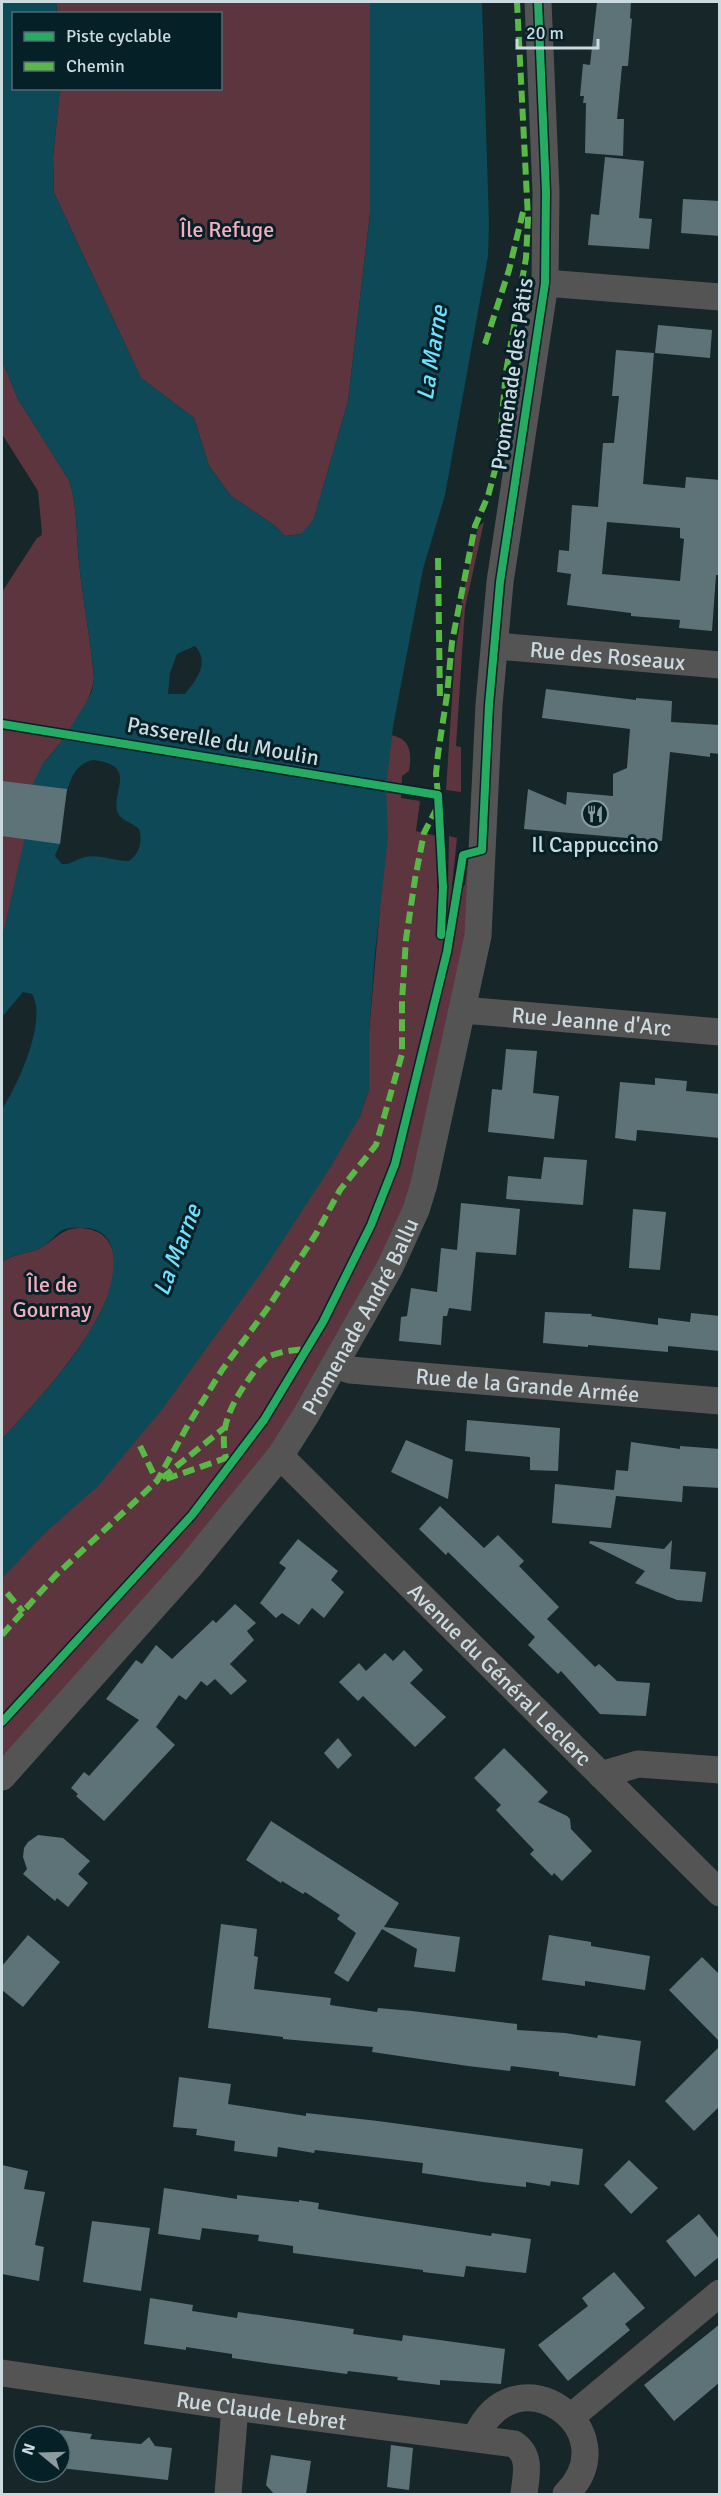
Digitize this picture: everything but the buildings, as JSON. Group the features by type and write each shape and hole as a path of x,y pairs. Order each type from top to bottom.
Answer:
{"street":[{"name":"Promenade des Pâtis","path":"487,749 500,582 545,283 546,192 538,2"},
{"path":"545,283 720,297"},
{"name":"Rue des Roseaux","path":"496,646 720,665"},
{"name":"Promenade André Ballu","path":"2,1777 190,1565 280,1456 390,1267 416,1210 434,1144 478,936 487,749"},
{"name":"Rue Jeanne d'Arc","path":"463,1010 720,1032"},
{"name":"Rue de la Grande Armée","path":"335,1365 350,1370 720,1401"},
{"name":"Avenue du Général Leclerc","path":"280,1456 720,1893"},
{"path":"601,1775 638,1764 720,1770"},
{"path":"571,2417 720,2293"},
{"name":"Rue Claude Lebret","path":"2,2373 514,2444 522,2449 527,2457 524,2494"},
{"path":"476,2437 488,2417 507,2403 530,2398 553,2403 571,2417 583,2438 584,2462 575,2484 566,2494"},
{"path":"228,2494 235,2407"}],"green space":[{"name":"Île Refuge","path":"56,2 370,2 370,213 348,401 314,519 302,534 285,536 274,525 231,496 209,466 194,418 141,378 54,193 53,157 60,90 222,90 222,12 57,12"},
{"path":"2,360 18,399 69,480 72,490 94,679 81,714 42,765 2,940 2,592 42,533 38,491 2,434"},
{"path":"484,522 465,608 456,746 461,747 461,792 446,790 455,653 463,604 461,603 478,527"},
{"path":"383,734 398,737 407,744 409,749 409,771 402,776 401,798 420,801 416,831 437,836 437,888 448,886 449,836 457,838 452,886 465,885 467,867 470,863 474,902 430,1129 388,1253 270,1454 2,1764 2,1539 302,1206 360,1116 369,1089 369,1032 380,908"},
{"name":"Île de Gournay","path":"80,1228 100,1233 112,1249 114,1272 107,1297 77,1351 2,1439 2,1262 38,1249 62,1233"}],"water":[{"name":"La Marne","path":"2,2 56,2 57,12 12,12 12,90 60,90 53,157 54,193 141,378 194,418 209,466 231,496 274,525 285,536 301,534 314,519 348,401 370,213 370,2 482,2 488,256 445,495 423,569 393,727 386,787 388,838 369,1032 369,1089 360,1116 330,1168 266,1266 161,1411 98,1486 45,1533 2,1578 2,1439 58,1376 83,1342 108,1295 114,1260 108,1239 100,1232 88,1228 74,1228 61,1231 40,1248 2,1262 2,1109 29,1053 36,1020 36,1006 32,994 23,992 2,1017 2,940 24,841 33,784 42,765 59,745 86,703 92,691 94,679 72,490 69,480 18,399 2,360","holes":["195,646 202,665 185,694 168,694 170,673 177,654","93,760 115,767 119,773 117,811 121,817 139,829 141,838 139,847 129,861 91,856 62,864 55,856 60,843 66,794 70,782 75,772 83,764"]}],"marked path":[{"path":"438,795 436,774 452,642 475,526 488,496 498,459 506,372 526,258 528,218 517,2"},
{"path":"485,344 509,270 523,212"},
{"path":"438,558 440,702"},
{"path":"2,1635 55,1576 157,1481 222,1370 267,1309 316,1234 340,1190 376,1145 402,1054 402,1001 406,939 424,833 437,808"},
{"path":"233,1462 226,1458 224,1436 229,1415 244,1385 267,1357 307,1349"},
{"path":"162,1478 224,1428"},
{"path":"140,1446 157,1481"},
{"path":"166,1479 226,1458"},
{"path":"7,1593 23,1612"}],"cycle path":[{"path":"2,1722 192,1515 264,1420 323,1322 371,1225 395,1164 447,952 463,855 482,850 489,705 500,582 545,283 546,192 538,2"},
{"name":"Passerelle du Moulin","path":"2,724 438,795 443,887 441,935"}],"place":[{"name":"Il Cappuccino","path":"595,814"}]}
